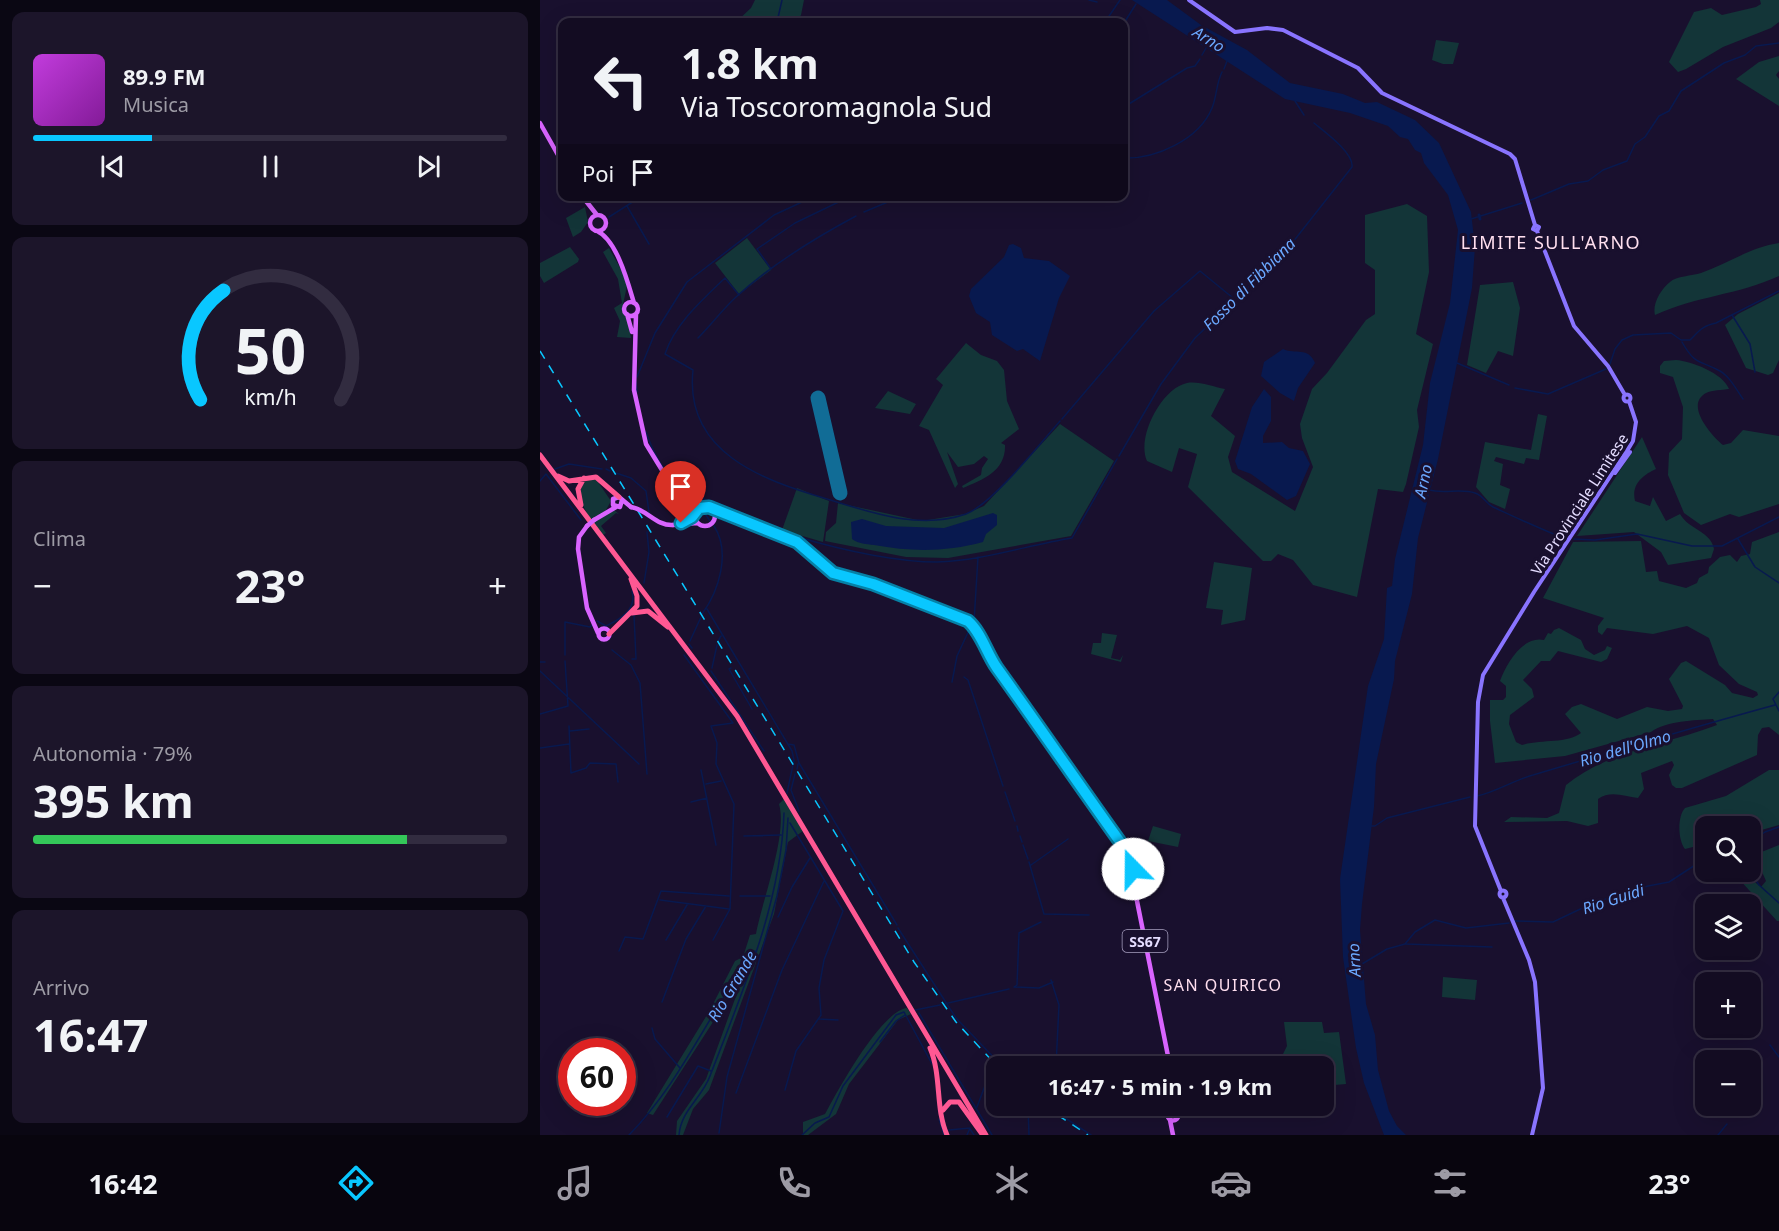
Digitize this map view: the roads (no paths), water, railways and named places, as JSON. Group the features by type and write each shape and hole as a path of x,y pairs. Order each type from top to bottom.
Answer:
{"highway":[{"path":"540,458 565,480 596,477 615,504"},
{"path":"540,458 740,725 984,1135"},
{"path":"548,466 737,716 984,1135"},
{"path":"583,512 578,489 585,477"},
{"path":"605,487 620,498"},
{"path":"631,579 638,600 631,614"},
{"path":"606,631 640,610 648,611 671,631"},
{"path":"928,1043 938,1069 942,1118 948,1135"},
{"path":"948,1135 943,1110 953,1101 962,1104 984,1135"}],"main road":[{"name":"Via Provinciale Limitese","path":"1189,0 1235,32 1282,30 1352,64 1389,97 1514,157 1535,225 1533,229 1537,231 1574,326 1608,366 1625,395 1629,396 1637,435 1629,453 1487,665 1478,702 1475,826 1501,891 1506,893 1503,898 1535,982 1543,1088 1532,1135"},
{"path":"540,125 558,155"},
{"path":"584,201 591,219 591,227 609,243"},
{"path":"586,201 604,219 609,243 625,273 634,303 638,308 633,340"},
{"path":"591,219 598,215"},
{"path":"597,231 605,226"},
{"path":"629,287 627,314 633,340"},
{"path":"627,304 634,303"},
{"path":"627,314 636,314"},
{"name":"SS67","path":"633,340 633,390 646,444 665,475 705,506 797,542 833,573 873,584 954,615 972,625 993,662 1136,865 1138,876 1135,888 1168,1056"},
{"path":"692,495 698,523"},
{"path":"606,631 603,639 587,608 577,545 580,534 587,526 620,498"},
{"path":"615,504 620,498"},
{"path":"620,498 631,507"},
{"path":"615,504 646,511 661,524 698,523 705,526 730,515"},
{"path":"681,523 705,506"},
{"path":"713,510 714,521"},
{"path":"595,622 606,631"},
{"path":"598,633 606,631"},
{"name":"SS67","path":"1136,865 1144,864 1147,869 1145,875 1138,876"},
{"path":"1171,1116 1173,1133"},
{"path":"1173,1133 1178,1116"},
{"path":"1170,1119 1177,1119"}],"water":[{"name":"Arno","path":"1132,0 1167,0 1201,25 1247,50 1290,83 1343,94 1365,103 1377,102 1415,120 1439,143 1471,212 1475,247 1472,288 1438,459 1418,538 1412,594 1395,661 1394,679 1376,764 1374,807 1360,930 1366,1004 1375,1035 1378,1070 1389,1111 1397,1126 1406,1135 1384,1135 1364,1083 1356,1048 1343,957 1340,879 1368,686 1384,639 1387,588 1392,586 1395,559 1423,445 1430,383 1450,303 1458,230 1448,195 1424,163 1421,153 1415,150 1408,139 1400,137 1388,126 1350,113 1285,99"},
{"path":"1013,244 1021,248 1024,258 1049,261 1070,276 1059,298 1040,361 1023,349 1017,351 992,335 990,322 976,313 969,296 971,289 1004,257 1009,245"},
{"path":"1283,349 1309,354 1315,363 1298,388 1294,401 1280,393 1261,376 1264,362"},
{"path":"1264,389 1271,397 1271,421 1263,436 1263,443 1282,442 1289,448 1303,451 1310,464 1296,496 1287,500 1251,474 1238,469 1235,461 1252,407"},
{"path":"993,513 997,515 997,525 986,534 983,542 969,545 915,550 865,544 852,539 851,522 862,519 886,526 944,528"}],"waterway":[{"path":"778,18 782,0"},
{"path":"1089,0 1097,2"},
{"path":"1108,18 1120,0"},
{"path":"1127,18 1136,4"},
{"path":"1531,200 1569,184 1588,181 1603,170 1627,161 1635,144 1645,137 1659,116 1669,111 1681,91 1724,63 1745,55 1756,46 1779,43"},
{"name":"Arno","path":"1202,55 1206,48"},
{"path":"1128,105 1187,68 1195,66 1200,59"},
{"path":"1224,69 1227,61"},
{"path":"1128,158 1162,151 1187,138 1197,129 1212,108 1222,72"},
{"name":"Fosso di Fibbiana","path":"1295,101 1304,115"},
{"name":"Fosso di Fibbiana","path":"1119,456 1161,384 1195,338 1285,252 1352,167 1344,149 1314,123"},
{"path":"609,217 634,201"},
{"path":"637,377 655,333 687,282 774,215 804,201"},
{"path":"771,269 757,249 795,223 841,201"},
{"path":"864,212 890,201"},
{"path":"1471,219 1522,203"},
{"path":"627,206 649,244"},
{"path":"1479,215 1480,219"},
{"path":"698,338 731,302 778,263 856,216"},
{"path":"1062,419 1154,311 1200,271 1233,298"},
{"path":"739,295 725,278 682,323 665,354 693,370 694,399 701,422 715,442 754,472 778,482 861,510 896,518 949,519 966,514 989,499 1060,421"},
{"path":"1610,364 1615,349 1622,340 1633,335 1671,333 1681,340 1690,340 1704,327 1779,291"},
{"path":"1732,315 1750,344 1755,372"},
{"path":"1682,342 1694,358 1726,375 1743,399"},
{"path":"1457,363 1509,385"},
{"path":"1515,388 1548,394 1606,369"},
{"path":"636,382 637,392"},
{"path":"646,432 666,471 693,493 723,509 758,524 835,547 873,555 937,562 988,556 1072,538 1117,459"},
{"path":"555,469 569,464 602,469"},
{"path":"606,469 610,471"},
{"path":"616,473 631,478 646,491 649,512"},
{"path":"540,481 546,474 581,520"},
{"name":"Arno","path":"1429,490 1475,493 1493,507 1566,539"},
{"name":"Rio Grande","path":"702,509 710,521"},
{"path":"1574,539 1595,540 1637,534 1692,546 1722,546 1779,517"},
{"name":"Rio Grande","path":"702,614 718,583 721,571 722,547 714,526"},
{"path":"644,583 649,552 647,532"},
{"path":"1738,539 1755,567 1779,583"},
{"path":"978,557 974,622 983,639"},
{"path":"597,621 606,626 622,617 632,603 632,591"},
{"name":"Rio Grande","path":"707,609 792,751 794,760 787,793"},
{"path":"632,659 636,659 634,615"},
{"path":"690,641 701,617"},
{"path":"565,655 565,622 590,627 592,625"},
{"path":"952,682 957,656 971,626"},
{"name":"Rio Grande","path":"718,641 721,636"},
{"path":"689,644 692,648"},
{"path":"712,668 717,645"},
{"path":"612,650 631,665 640,683 647,774"},
{"path":"684,655 733,723 711,726 717,743 716,764 734,804 730,909 713,940"},
{"path":"540,714 568,706 565,661"},
{"path":"540,662 545,662"},
{"path":"731,668 729,669 752,709"},
{"path":"1000,669 1010,682"},
{"path":"540,671 639,764"},
{"path":"711,671 764,751"},
{"path":"964,677 968,680 1003,786"},
{"path":"1779,692 1773,699 1779,711"},
{"name":"Rio dell'Olmo","path":"1477,796 1533,775 1775,705"},
{"path":"569,726 571,773 586,768 590,763 616,764 618,782"},
{"path":"570,731 589,729"},
{"path":"540,748 569,744"},
{"path":"788,744 794,745 799,763 897,925"},
{"path":"797,769 798,764"},
{"path":"701,770 716,845"},
{"path":"795,774 791,790 799,811"},
{"path":"706,784 721,781"},
{"path":"1005,792 1015,821"},
{"name":"Rio dell'Olmo","path":"1371,826 1387,818 1470,797"},
{"path":"691,802 707,798"},
{"path":"679,1135 684,1118 710,1076 758,947 776,881 784,813"},
{"path":"719,1133 727,1077 777,896 786,850 788,818"},
{"path":"785,1090 796,1051 821,1015 819,988 824,960 843,911 790,823"},
{"path":"1017,826 1018,831"},
{"name":"Rio Guidi","path":"1761,835 1779,827"},
{"path":"744,836 781,835"},
{"path":"1020,836 1022,842"},
{"path":"1031,865 1068,839"},
{"path":"1023,845 1028,859"},
{"path":"778,917 792,887 810,858"},
{"path":"1029,862 1044,914 1089,915"},
{"name":"Rio Guidi","path":"1515,921 1553,922 1593,903 1669,882 1695,865"},
{"path":"736,1093 782,970 824,881"},
{"path":"1757,882 1779,903"},
{"path":"619,951 625,937 643,939 661,891 729,896"},
{"path":"740,896 770,896"},
{"path":"660,900 729,909"},
{"path":"666,940 687,905"},
{"path":"662,1002 686,939 706,906"},
{"name":"Rio Guidi","path":"1362,964 1387,949 1405,944 1415,932 1435,920 1466,928 1509,923"},
{"path":"1041,922 1019,933 1017,985 1014,987 1039,988 1053,982"},
{"path":"898,928 956,1018 992,1056"},
{"path":"1406,944 1492,947"},
{"name":"Rio Grande","path":"629,1135 665,1091 755,951"},
{"path":"1051,980 1059,1005 1056,1056"},
{"path":"944,1004 1009,989"},
{"path":"915,1010 940,1005"},
{"path":"802,1135 815,1123 829,1117 843,1086 896,1015 904,1012 932,1064"},
{"path":"919,1013 992,1135"},
{"path":"880,1042 896,1021 905,1015"},
{"path":"819,1019 838,1020"},
{"path":"652,1028 655,1039 680,1068"},
{"path":"1770,1045 1779,1057"},
{"path":"667,1117 698,1066 711,1071"},
{"path":"977,1107 986,1083"},
{"path":"1028,1116 1029,1135"},
{"path":"1062,1116 1091,1135"},
{"path":"939,1119 944,1135"},
{"path":"1718,1135 1727,1124"},
{"path":"949,1130 970,1128"},
{"path":"967,1135 970,1128"},
{"path":"970,1129 974,1135"}],"railway":[{"path":"540,351 914,962 956,1022 988,1056"},
{"path":"1059,1116 1088,1135"}],"district":[{"name":"LIMITE SULL'ARNO","path":"1551,242"},
{"name":"SAN QUIRICO","path":"1223,985"}]}
